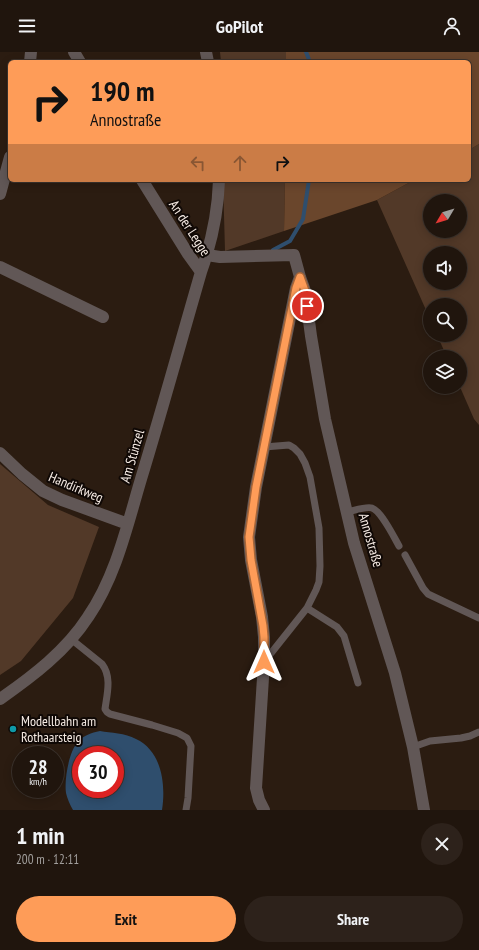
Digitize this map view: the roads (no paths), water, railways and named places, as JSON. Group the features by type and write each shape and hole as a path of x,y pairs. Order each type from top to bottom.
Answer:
{"street":[{"path":"0,194 8,164"},
{"name":"An der Legge","path":"143,182 188,254 201,272"},
{"name":"Am Stünzel","path":"0,699 52,659 88,618 104,589 128,524 207,255 217,213 219,182"},
{"name":"Annostraße","path":"207,255 220,257 294,255 305,291 310,336 325,419 354,543 395,673 413,747 424,810"},
{"path":"0,267 103,317"},
{"path":"264,810 259,800 256,788 264,662 264,637 251,560 249,537 256,487 299,273"},
{"name":"Handirkweg","path":"0,454 43,491 62,500 128,524"}],"lane":[{"path":"264,447 289,445 300,454 305,463 310,477 319,528 320,566 319,582 307,608 264,662"},
{"path":"347,512 372,508 382,517 399,546"},
{"path":"404,555 428,594 479,618"},
{"path":"307,608 337,627 344,636 358,682"},
{"path":"70,639 102,664 106,671 108,687 107,712 178,733 187,738 191,746 186,810"},
{"path":"413,747 430,741 460,738 479,732"}],"water":[{"path":"100,731 132,737 145,744 157,760 160,770 163,790 162,810 73,810 66,793 67,774 72,752 72,798 124,798 124,746 75,746 80,740 88,735"}],"waterway":[{"path":"306,52 309,60"},
{"path":"273,250 290,241 303,219 309,182"}],"place":[{"name":"Modellbahn am Rothaarsteig","path":"13,729"}]}
